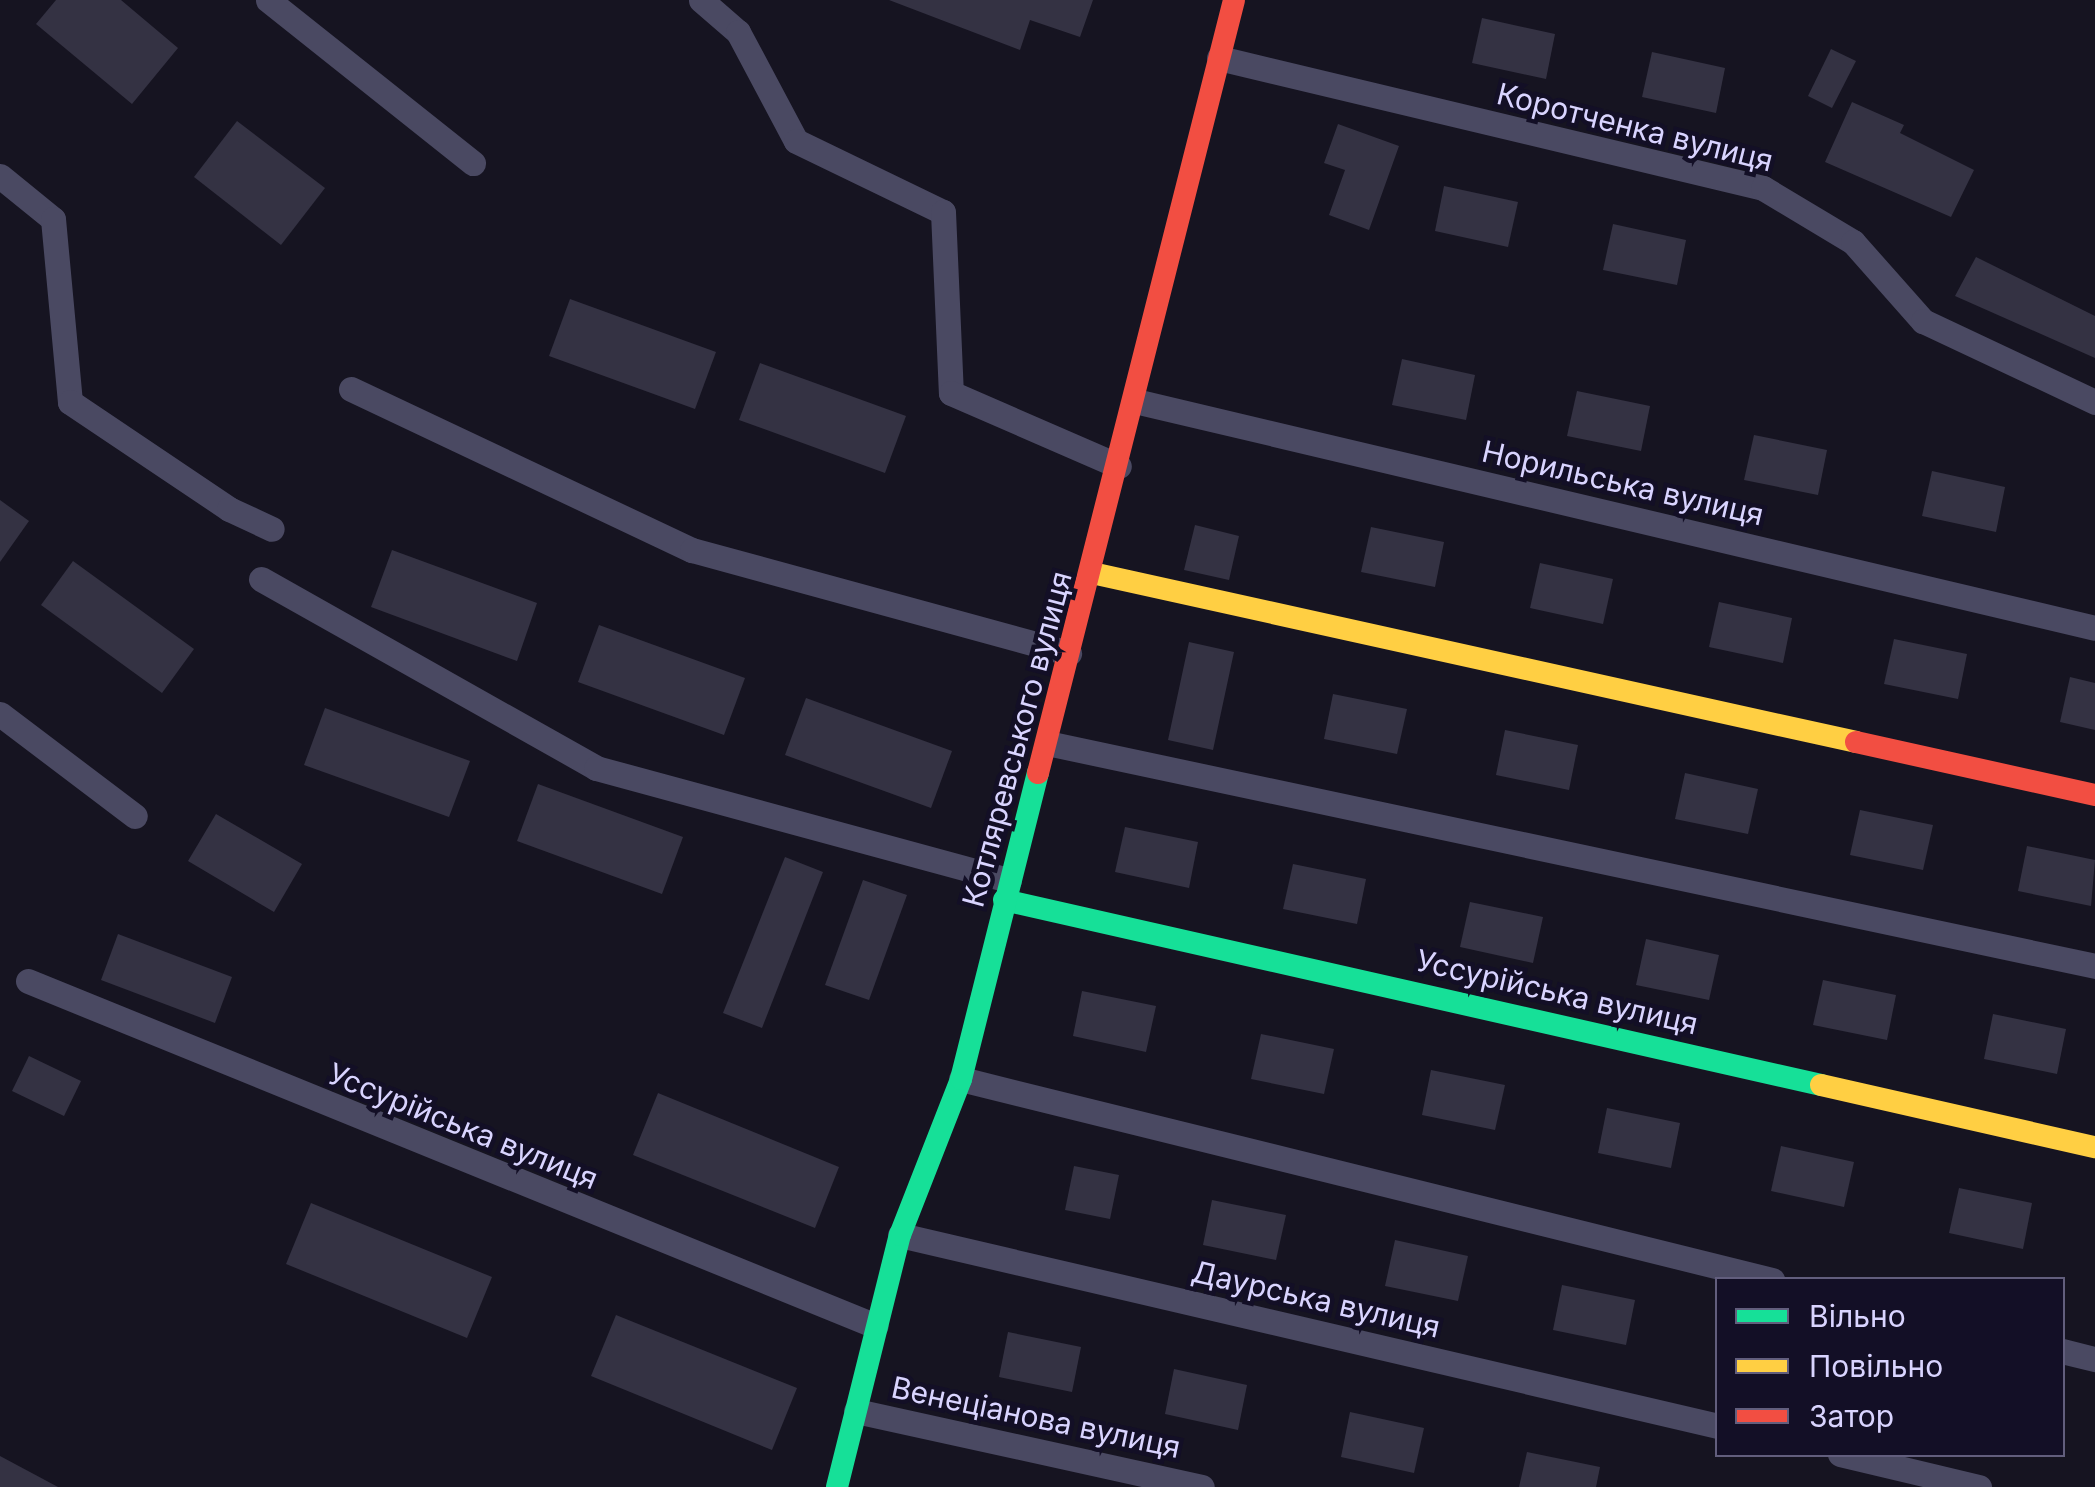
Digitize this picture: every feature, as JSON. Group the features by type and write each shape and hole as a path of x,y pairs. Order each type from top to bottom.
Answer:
{"street":[{"path":"268,0 473,163"},
{"path":"701,0 738,32 796,141 944,212 951,394 1119,466"},
{"name":"Котляревського вулиця","path":"837,1487 900,1235 960,1080 1092,573 1234,0"},
{"name":"Коротченка вулиця","path":"1219,58 1763,188 1853,242 1924,321 2095,402"},
{"path":"0,176 54,220 70,402 228,508 272,529"},
{"path":"352,389 692,550 1069,653"},
{"name":"Норильська вулиця","path":"1135,401 2095,628"},
{"path":"1092,573 2095,795"},
{"name":"Уссурійська вулиця","path":"261,580 596,768 1007,890 2095,1147"},
{"path":"0,714 135,816"},
{"path":"1047,743 2095,966"},
{"name":"Уссурійська вулиця","path":"28,981 876,1326"},
{"path":"960,1080 1760,1277"},
{"name":"Даурська вулиця","path":"900,1235 1715,1425"},
{"path":"2065,1352 2095,1359"},
{"name":"Венеціанова вулиця","path":"856,1411 1202,1487"},
{"path":"1853,1457 1979,1487"}],"building":[{"path":"56,0 121,0 178,48 132,104 36,24"},
{"path":"889,0 1093,0 1080,37 1030,20 1020,50"},
{"path":"1482,18 1555,34 1546,79 1472,63"},
{"path":"1831,49 1856,61 1832,108 1808,96"},
{"path":"1652,52 1725,68 1716,113 1642,97"},
{"path":"1852,102 1904,125 1900,133 1974,170 1951,217 1825,162"},
{"path":"237,121 325,188 281,245 194,177"},
{"path":"1338,124 1399,146 1369,230 1329,215 1345,170 1324,163"},
{"path":"1444,186 1518,202 1508,247 1435,231"},
{"path":"1613,224 1686,240 1677,285 1603,270"},
{"path":"1976,257 2095,316 2095,358 1955,296"},
{"path":"570,299 716,352 695,409 549,356"},
{"path":"1402,359 1475,375 1466,420 1392,405"},
{"path":"760,363 906,416 885,473 739,420"},
{"path":"1577,391 1650,406 1641,451 1567,436"},
{"path":"1754,435 1827,450 1818,495 1744,480"},
{"path":"1932,471 2005,487 1996,532 1922,516"},
{"path":"0,500 29,521 0,562"},
{"path":"1195,525 1239,536 1229,580 1184,570"},
{"path":"1371,527 1444,542 1435,587 1361,572"},
{"path":"392,550 537,603 517,661 371,607"},
{"path":"73,561 194,649 162,693 41,605"},
{"path":"1540,563 1613,579 1603,624 1530,608"},
{"path":"1719,602 1792,618 1783,663 1709,647"},
{"path":"599,625 745,678 724,735 578,682"},
{"path":"1894,639 1967,654 1958,699 1884,684"},
{"path":"1189,642 1234,652 1213,750 1168,740"},
{"path":"2070,677 2095,683 2095,730 2060,722"},
{"path":"1333,694 1407,709 1397,754 1324,739"},
{"path":"806,698 952,751 931,808 785,755"},
{"path":"325,708 470,761 449,817 304,765"},
{"path":"1505,730 1578,745 1569,790 1496,775"},
{"path":"1685,773 1758,789 1748,834 1675,819"},
{"path":"538,784 683,837 662,894 517,841"},
{"path":"1860,810 1933,825 1923,870 1850,855"},
{"path":"216,814 302,864 274,912 188,861"},
{"path":"1125,827 1198,842 1189,888 1115,872"},
{"path":"2027,846 2095,860 2091,906 2018,891"},
{"path":"785,857 823,872 762,1028 723,1013"},
{"path":"1293,864 1366,879 1357,924 1283,909"},
{"path":"863,880 907,895 869,1000 825,985"},
{"path":"1470,902 1543,917 1533,963 1460,947"},
{"path":"118,934 232,977 215,1023 101,980"},
{"path":"1646,939 1719,955 1709,1000 1636,985"},
{"path":"1823,980 1896,995 1887,1040 1813,1025"},
{"path":"1082,991 1156,1006 1146,1052 1073,1036"},
{"path":"1993,1014 2066,1029 2057,1074 1984,1059"},
{"path":"1261,1034 1334,1049 1324,1094 1251,1079"},
{"path":"29,1056 81,1081 64,1116 12,1091"},
{"path":"1431,1070 1505,1085 1495,1130 1422,1115"},
{"path":"658,1093 839,1167 815,1228 633,1155"},
{"path":"1607,1108 1680,1123 1671,1168 1598,1153"},
{"path":"1781,1146 1854,1162 1844,1207 1771,1191"},
{"path":"1074,1166 1119,1175 1110,1219 1065,1210"},
{"path":"1959,1188 2032,1203 2023,1249 1949,1233"},
{"path":"1212,1200 1286,1215 1276,1260 1203,1245"},
{"path":"311,1203 492,1277 467,1338 286,1264"},
{"path":"1395,1240 1468,1256 1458,1301 1385,1286"},
{"path":"1562,1285 1635,1300 1626,1345 1553,1330"},
{"path":"616,1315 797,1388 772,1450 591,1376"},
{"path":"1008,1332 1081,1347 1072,1392 999,1377"},
{"path":"1174,1369 1247,1385 1238,1430 1165,1414"},
{"path":"1350,1412 1424,1428 1414,1473 1341,1457"},
{"path":"1527,1452 1600,1467 1596,1487 1519,1487"},
{"path":"0,1456 58,1487 0,1487"}],"traffic: fast":[{"path":"837,1487 900,1235 961,1079 1038,773"},
{"path":"1004,900 1821,1085"}],"traffic: slow":[{"path":"1092,573 1856,742"},
{"path":"1821,1085 2095,1147"}],"traffic: jam":[{"path":"1038,773 1234,0"},
{"path":"1856,742 2095,795"}]}
